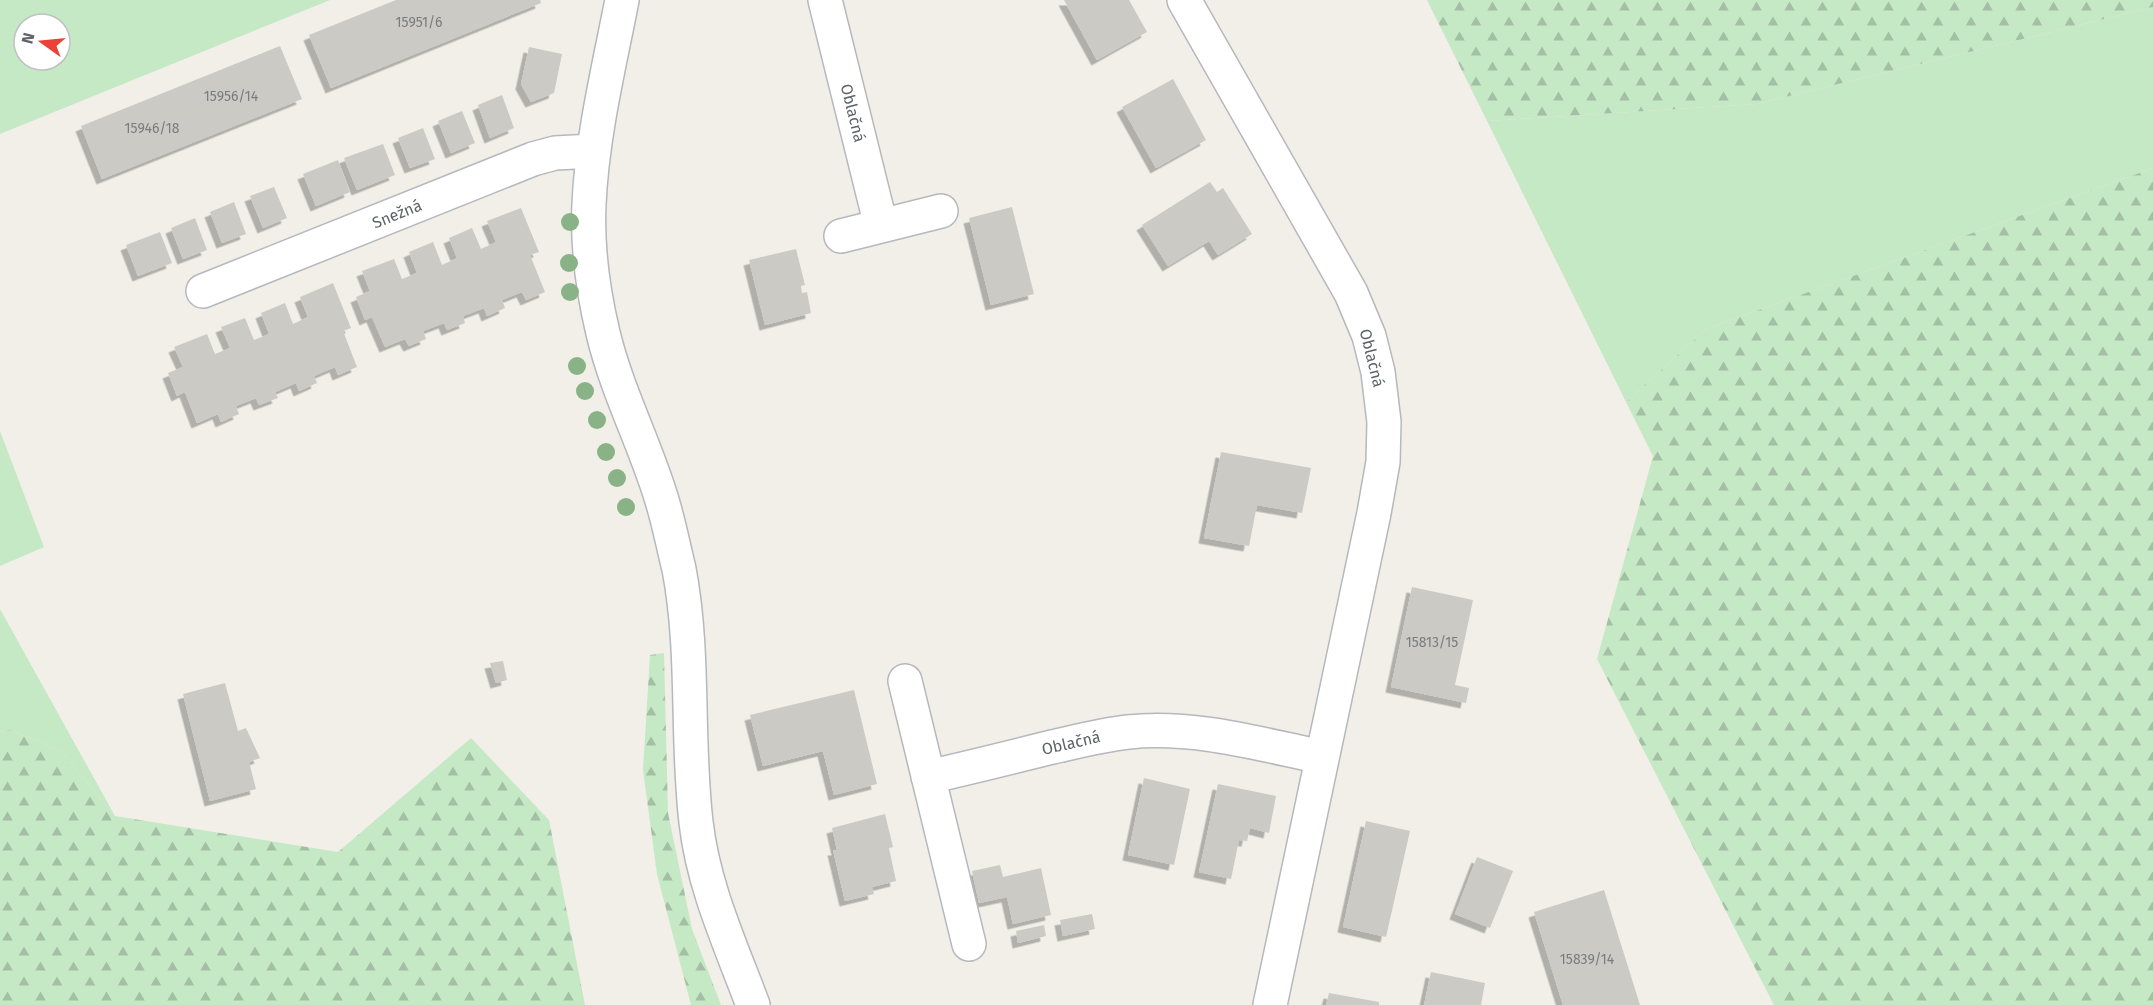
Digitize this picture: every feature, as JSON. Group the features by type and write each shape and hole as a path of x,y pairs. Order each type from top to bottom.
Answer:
{"street":[{"path":"622,0 593,151 589,206 593,281 603,335 660,495 679,570 689,647 696,824 708,880 753,1005"},
{"name":"Oblačná","path":"825,0 881,226"},
{"name":"Oblačná","path":"1184,0 1351,293 1369,336 1378,372 1384,422 1383,462 1374,513 1270,1005"},
{"name":"Snežná","path":"203,291 533,159 555,153 593,151"},
{"path":"841,236 941,211"},
{"path":"905,681 969,944"},
{"name":"Oblačná","path":"928,777 1098,736 1129,732 1196,733 1322,757"}],"green space":[{"path":"0,0 330,0 0,134"},
{"path":"1427,0 2153,0 2153,7 1757,104 1487,121"},
{"path":"2153,7 2153,168 1706,329 1626,402 1487,121 1757,104"},
{"path":"2153,168 2153,1005 1774,1005 1597,659 1653,456 1626,402 1706,329"},
{"path":"0,431 44,547 0,566"},
{"path":"0,609 115,816 61,751 10,730 0,732"},
{"path":"664,653 668,813 692,929 721,1005 691,1005 657,874 643,770 650,655"},
{"path":"10,730 61,751 115,816 338,852 471,738 549,820 585,1005 0,1005 0,732"}],"building":[{"path":"396,0 540,0 541,3 331,88 309,35"},
{"path":"1064,0 1129,0 1147,32 1097,60"},
{"path":"280,46 302,99 102,179 81,126"},
{"path":"529,47 562,54 554,93 531,102 521,84"},
{"path":"1173,79 1206,140 1156,168 1122,107"},
{"path":"502,95 514,128 490,138 478,105"},
{"path":"462,111 475,143 451,153 438,121"},
{"path":"423,128 435,159 410,168 398,138"},
{"path":"383,144 395,175 357,190 344,158"},
{"path":"338,160 350,192 316,206 303,174"},
{"path":"1210,182 1217,192 1223,188 1252,234 1218,255 1209,241 1168,266 1142,225"},
{"path":"274,187 287,218 263,228 250,196"},
{"path":"234,202 246,234 222,243 210,212"},
{"path":"1012,207 1034,294 991,305 969,218"},
{"path":"521,208 539,252 530,255 545,292 526,300 522,292 502,300 505,308 487,316 484,308 463,316 465,323 447,330 444,323 423,331 426,339 409,346 405,339 385,347 372,317 365,320 356,297 370,291 362,271 394,259 402,279 417,273 409,252 433,242 442,265 457,258 449,238 472,228 481,249 496,242 487,221"},
{"path":"195,218 207,250 183,259 171,228"},
{"path":"160,232 172,263 138,276 126,245"},
{"path":"796,249 805,285 801,286 802,293 807,292 811,313 765,325 749,260"},
{"path":"333,283 351,328 343,331 357,367 338,375 335,367 314,376 317,383 299,391 296,383 275,392 278,398 259,405 256,398 236,406 239,414 221,422 218,414 197,423 185,392 177,396 168,373 183,367 174,347 207,334 215,354 230,348 221,327 245,318 254,340 269,334 261,313 285,303 293,324 308,317 300,297"},
{"path":"1221,452 1311,468 1302,513 1257,505 1249,546 1204,538"},
{"path":"1412,587 1473,600 1455,685 1469,688 1466,703 1391,687"},
{"path":"503,661 507,680 496,683 490,663"},
{"path":"225,683 238,731 246,728 260,758 249,762 256,789 210,801 183,694"},
{"path":"854,690 877,784 834,795 823,751 763,766 750,715"},
{"path":"1144,778 1190,789 1174,865 1128,855"},
{"path":"1218,784 1276,796 1269,833 1250,828 1247,841 1239,840 1231,879 1199,872"},
{"path":"885,814 893,847 889,848 896,881 872,887 874,894 845,901 833,850 837,850 832,828"},
{"path":"1366,821 1410,831 1386,937 1343,927"},
{"path":"1477,857 1513,871 1490,928 1455,914"},
{"path":"1000,865 1003,877 1041,868 1051,915 1013,924 1007,897 979,903 972,871"},
{"path":"1604,890 1640,1005 1563,1005 1534,912"},
{"path":"1092,914 1095,929 1063,936 1060,920"},
{"path":"1044,925 1046,936 1018,943 1016,931"},
{"path":"1431,972 1485,983 1481,1005 1424,1005"},
{"path":"1329,993 1379,1002 1379,1005 1326,1005"}]}
